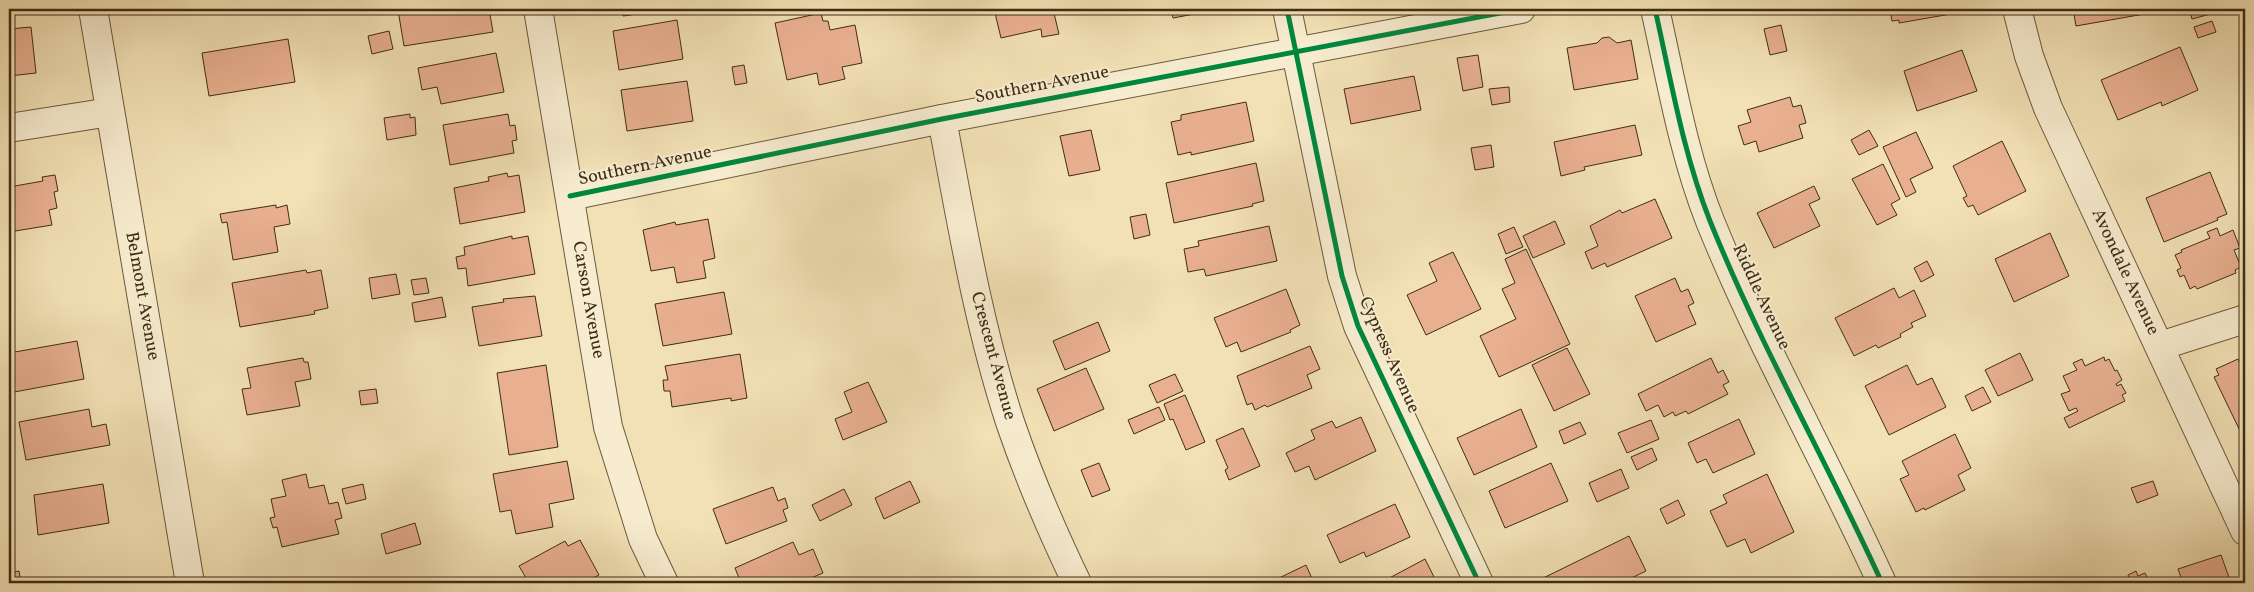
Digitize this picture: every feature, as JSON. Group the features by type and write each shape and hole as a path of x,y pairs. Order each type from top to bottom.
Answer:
{"street":[{"name":"Belmont Avenue","path":"93,9 190,583"},
{"name":"Carson Avenue","path":"538,9 608,427 643,539 664,583"},
{"name":"Cypress Avenue","path":"1287,9 1294,51 1342,276 1358,326 1479,583"},
{"name":"Southern Avenue","path":"570,196 942,118 1521,9"},
{"name":"Riddle Avenue","path":"1654,9 1686,149 1710,220 1744,298 1882,583"},
{"name":"Avondale Avenue","path":"2017,9 2029,56 2048,108 2245,531"},
{"path":"9,128 110,112"},
{"name":"Crescent Avenue","path":"942,118 974,286 1010,420 1051,530 1077,583"},
{"path":"2160,346 2245,319"}],"building":[{"path":"489,9 493,32 404,46 398,10"},
{"path":"622,9 674,9 623,16"},
{"path":"994,9 1053,9 1059,34 1042,37 1041,29 1001,38"},
{"path":"1171,9 1221,9 1173,18"},
{"path":"1890,9 1974,10 1899,23 1899,20 1892,21"},
{"path":"2073,9 2149,9 2150,13 2076,26"},
{"path":"2189,9 2213,9 2214,13 2192,19"},
{"path":"821,13 823,21 828,21 830,30 855,25 862,63 842,67 845,79 819,85 817,73 787,80 775,23"},
{"path":"677,20 683,59 619,70 613,31"},
{"path":"2212,21 2216,32 2198,38 2194,27"},
{"path":"1781,25 1787,51 1770,55 1764,29"},
{"path":"31,27 36,73 9,76 9,29"},
{"path":"389,31 393,49 372,54 368,36"},
{"path":"1609,37 1617,43 1631,40 1638,79 1574,90 1567,48 1597,43 1602,38"},
{"path":"288,39 295,82 209,96 202,53"},
{"path":"2180,47 2198,90 2162,106 2161,102 2118,120 2101,80"},
{"path":"1962,50 1977,91 1917,111 1904,71"},
{"path":"496,53 504,92 441,104 437,87 422,90 418,68"},
{"path":"1478,55 1483,87 1463,91 1457,58"},
{"path":"744,65 747,83 735,85 732,67"},
{"path":"1414,76 1421,110 1351,124 1344,89"},
{"path":"687,81 693,121 627,131 621,90"},
{"path":"1509,87 1510,102 1492,105 1489,89"},
{"path":"1790,97 1793,107 1801,105 1806,123 1799,125 1803,138 1759,152 1756,141 1744,145 1738,126 1751,122 1747,110"},
{"path":"1246,102 1254,141 1191,155 1191,152 1178,155 1171,122 1181,120 1181,115"},
{"path":"410,114 410,118 415,117 416,135 387,140 384,118"},
{"path":"508,114 510,126 515,125 517,140 512,141 514,153 450,165 443,125"},
{"path":"1635,125 1642,155 1584,167 1585,170 1561,176 1554,142"},
{"path":"1091,130 1100,170 1069,176 1060,136"},
{"path":"1869,130 1878,146 1859,155 1851,140"},
{"path":"1916,132 1933,168 1910,179 1916,192 1906,197 1883,147"},
{"path":"2002,141 2026,191 1978,215 1973,205 1968,207 1963,198 1967,196 1953,166"},
{"path":"1491,145 1494,167 1475,170 1471,148"},
{"path":"1256,163 1264,201 1252,204 1253,206 1174,223 1166,183"},
{"path":"1883,164 1900,199 1891,204 1897,215 1877,225 1852,179"},
{"path":"2210,172 2227,214 2217,218 2218,220 2164,242 2146,198"},
{"path":"507,173 508,177 519,175 525,212 460,224 454,188 489,181 488,177"},
{"path":"55,175 58,191 54,192 57,208 49,210 52,225 9,232 9,187 43,181 42,177"},
{"path":"1814,186 1820,199 1809,204 1820,226 1774,248 1757,213"},
{"path":"1655,199 1672,238 1607,267 1605,263 1592,269 1585,252 1598,246 1590,226 1620,210 1622,213"},
{"path":"276,205 276,208 287,205 290,224 274,227 278,252 233,260 227,222 222,223 220,214"},
{"path":"1146,214 1150,235 1134,239 1130,217"},
{"path":"708,219 715,258 703,261 706,278 677,283 674,267 651,271 643,230 675,222 676,225"},
{"path":"1555,221 1565,244 1533,258 1523,236"},
{"path":"1269,226 1277,261 1206,276 1204,269 1188,272 1184,249 1199,246 1198,241"},
{"path":"1514,227 1523,247 1506,254 1498,234"},
{"path":"2217,228 2220,236 2233,230 2240,248 2234,250 2241,267 2235,270 2236,273 2197,289 2195,286 2190,289 2184,275 2180,277 2177,270 2181,268 2175,255 2182,252 2181,250 2210,238 2207,232"},
{"path":"2050,233 2069,276 2014,302 1995,259"},
{"path":"512,236 512,239 528,236 535,274 468,286 466,268 458,269 456,257 465,255 464,247"},
{"path":"1526,249 1570,344 1499,377 1480,336 1516,319 1502,289 1515,283 1505,259"},
{"path":"1453,252 1481,309 1426,335 1407,295 1437,281 1429,263"},
{"path":"1927,261 1934,275 1921,282 1914,268"},
{"path":"306,270 307,273 321,270 328,308 314,311 315,314 240,327 232,283"},
{"path":"396,274 400,294 372,299 369,278"},
{"path":"426,278 429,293 414,295 411,280"},
{"path":"1675,278 1681,292 1688,289 1694,303 1688,306 1696,324 1656,342 1635,296"},
{"path":"1894,288 1899,298 1914,290 1926,316 1911,323 1913,327 1900,334 1901,337 1878,348 1876,345 1854,356 1835,318"},
{"path":"1286,289 1300,325 1290,330 1291,332 1241,352 1237,342 1226,347 1214,318"},
{"path":"724,292 732,334 663,346 655,304"},
{"path":"535,296 542,336 479,346 472,307 504,302 503,299"},
{"path":"442,297 446,317 415,322 412,303"},
{"path":"1098,322 1110,351 1065,370 1053,341"},
{"path":"77,341 84,379 9,393 9,353"},
{"path":"1310,346 1320,369 1307,375 1312,388 1267,407 1265,405 1255,410 1252,403 1247,405 1237,376"},
{"path":"1567,348 1590,394 1554,411 1532,365"},
{"path":"2020,353 2033,380 1998,396 1985,370"},
{"path":"740,354 747,398 731,401 731,398 672,407 670,391 664,391 663,380 668,380 665,366"},
{"path":"2104,357 2105,361 2109,359 2122,380 2116,384 2117,386 2121,384 2126,393 2122,395 2125,401 2069,428 2064,418 2078,411 2076,408 2069,411 2061,394 2070,391 2063,376 2077,370 2073,363 2082,359 2085,366"},
{"path":"303,358 304,362 308,362 311,379 295,382 300,406 247,415 242,389 251,388 247,368"},
{"path":"1711,358 1718,373 1723,370 1729,382 1723,385 1728,394 1688,414 1686,411 1675,416 1673,412 1664,417 1658,405 1646,411 1638,394"},
{"path":"2238,359 2241,365 2245,363 2245,436 2243,437 2214,377 2219,375 2216,369"},
{"path":"546,365 558,447 509,455 497,373"},
{"path":"1907,365 1917,385 1932,378 1946,407 1889,435 1865,386"},
{"path":"1086,368 1104,409 1054,431 1037,389"},
{"path":"1175,374 1183,391 1157,403 1149,385"},
{"path":"868,382 887,422 843,440 835,419 852,412 844,392"},
{"path":"1983,387 1991,402 1972,411 1965,396"},
{"path":"376,389 378,403 361,405 359,391"},
{"path":"1185,395 1205,442 1186,450 1173,419 1170,420 1164,404"},
{"path":"1159,407 1165,420 1134,434 1128,420"},
{"path":"89,409 92,427 106,424 110,445 26,460 19,422"},
{"path":"1521,409 1537,447 1474,475 1457,438"},
{"path":"1361,417 1376,451 1315,480 1309,466 1295,472 1286,453 1315,439 1311,430 1332,421 1336,428"},
{"path":"1739,419 1755,454 1713,473 1706,459 1697,463 1688,443"},
{"path":"1651,420 1659,439 1627,453 1618,433"},
{"path":"1580,422 1586,434 1564,444 1559,431"},
{"path":"1243,428 1260,466 1229,480 1225,470 1228,468 1216,440"},
{"path":"1955,434 1971,468 1958,475 1965,490 1925,510 1924,508 1916,512 1900,479 1909,475 1902,461"},
{"path":"1652,448 1657,460 1637,470 1631,457"},
{"path":"567,461 574,499 549,504 553,527 516,534 511,510 500,512 493,474"},
{"path":"1099,463 1110,490 1092,497 1081,470"},
{"path":"1551,463 1568,501 1505,528 1489,491"},
{"path":"1621,469 1629,488 1597,502 1589,483"},
{"path":"306,474 309,488 324,485 329,504 338,502 342,518 335,520 339,534 282,547 277,527 273,528 270,518 275,517 271,499 286,496 282,480"},
{"path":"1767,474 1794,532 1751,553 1745,539 1727,547 1710,511 1727,503 1723,495"},
{"path":"910,481 920,502 884,519 875,498"},
{"path":"2153,481 2158,495 2137,503 2131,488"},
{"path":"103,484 109,523 38,535 34,495"},
{"path":"363,484 366,499 346,504 342,489"},
{"path":"773,487 778,501 785,498 788,508 783,510 787,521 726,544 713,509"},
{"path":"844,489 852,505 820,521 812,505"},
{"path":"1678,500 1685,515 1667,524 1660,509"},
{"path":"1395,504 1410,537 1366,557 1364,552 1340,563 1327,535"},
{"path":"415,523 421,544 386,554 381,534"},
{"path":"1629,536 1646,571 1621,583 1533,583"},
{"path":"580,540 599,575 587,581 588,583 529,583 519,566 565,541 568,546"},
{"path":"793,542 799,555 813,549 823,573 799,583 741,583 735,568"},
{"path":"2221,555 2231,583 2183,583 2178,569"},
{"path":"1425,559 1437,583 1380,583"},
{"path":"1306,565 1314,583 1279,583 1277,579"},
{"path":"19,571 21,583 9,583 9,573"},
{"path":"2136,571 2138,576 2145,573 2150,583 2119,583 2117,580 2125,577 2127,581 2130,580 2128,575"}],"cycle path":[{"path":"1287,9 1342,276 1358,326 1479,583"},
{"path":"570,196 942,119 1521,9"},
{"path":"1655,9 1685,143 1710,221 1750,313 1882,583"}]}
